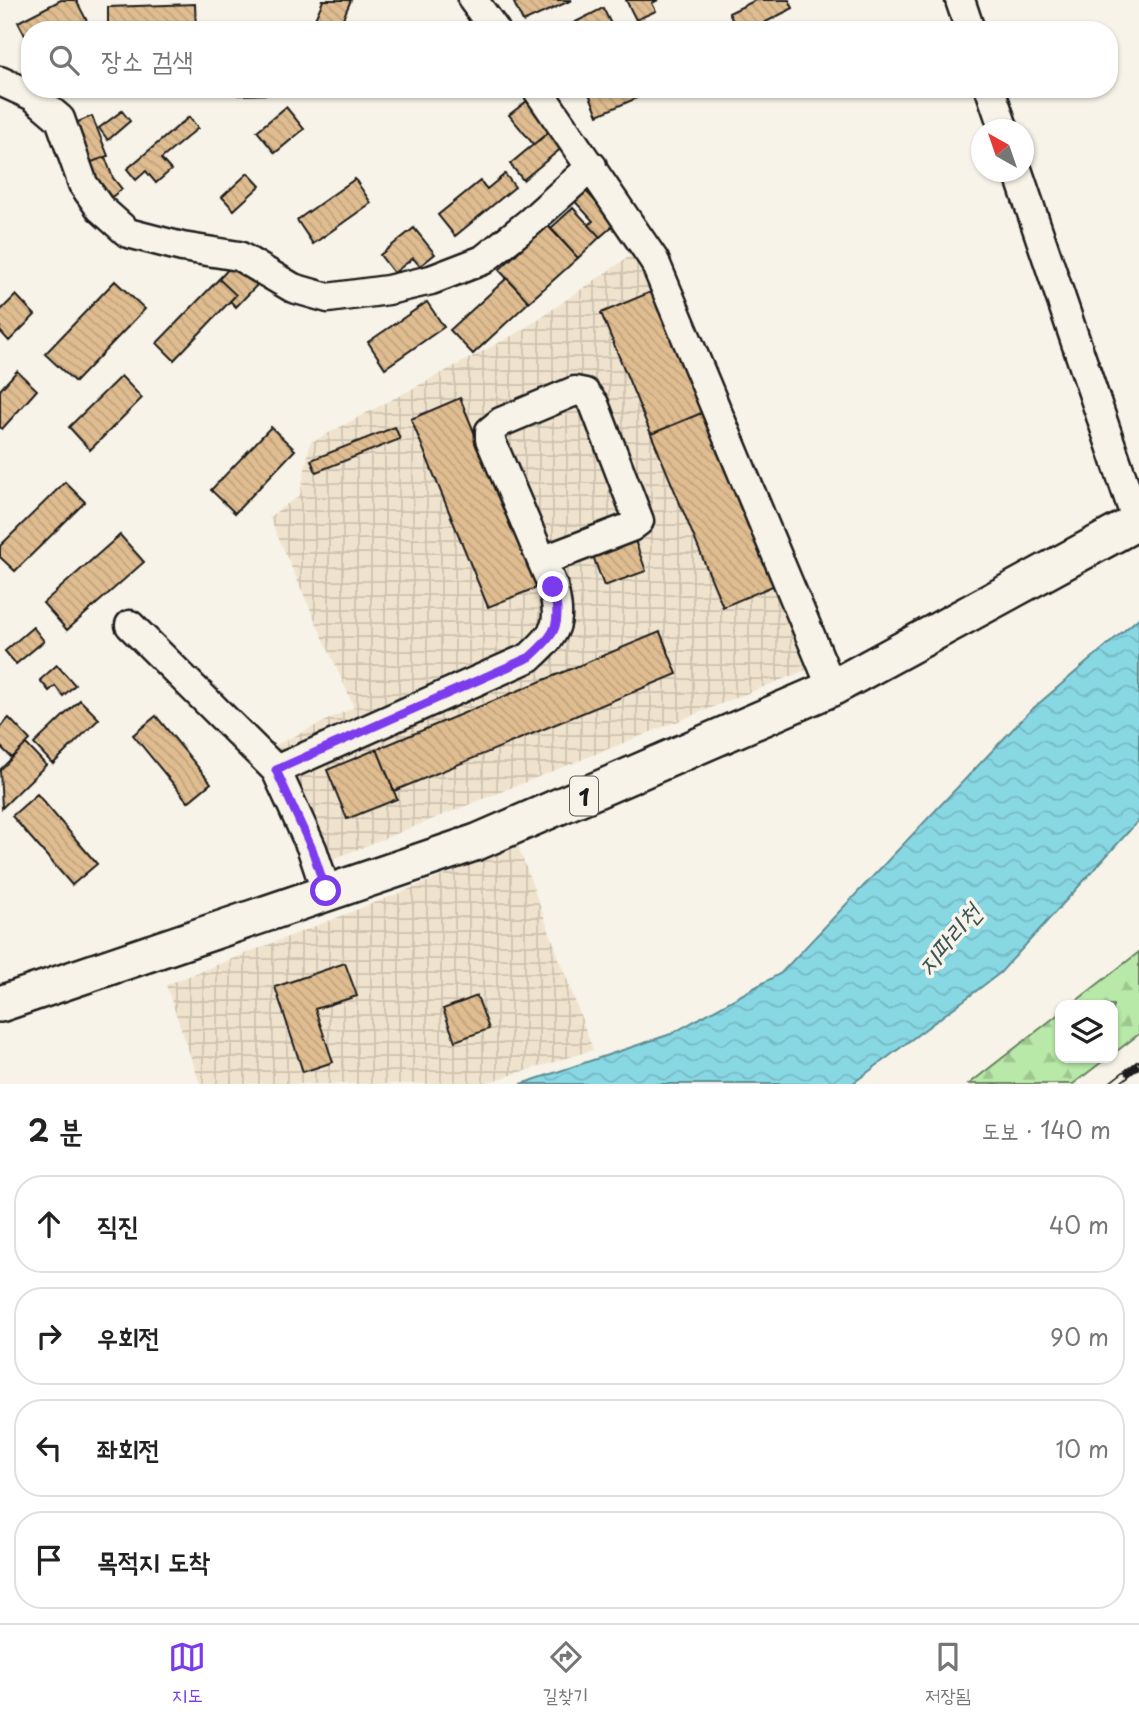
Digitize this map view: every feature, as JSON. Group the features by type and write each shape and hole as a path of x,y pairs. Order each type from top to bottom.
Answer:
{"main road":[{"name":"1","path":"0,1004 326,891 477,842 832,688 1138,522"}],"street":[{"path":"473,0 488,21"},
{"path":"960,0 967,21"},
{"path":"0,81 21,91"},
{"path":"35,98 60,119 83,184 100,208 128,233 182,247 239,256 293,288 328,298 388,290 431,280 483,260 592,166"},
{"path":"543,98 654,260 832,688"},
{"path":"993,98 1000,119"},
{"path":"1021,182 1138,522"},
{"path":"276,770 530,657 552,636 558,609 553,587 490,439 490,432 501,422 575,391 585,393 594,404 639,521 631,527 542,561"},
{"path":"130,625 276,770 312,849 326,891"}],"shaded area":[{"path":"640,249 811,668 328,861 274,746 354,707 269,517 300,495 310,443 521,331"},
{"path":"518,846 593,1050 482,1084 200,1084 166,985"}],"green space":[{"path":"1139,952 1139,1034 1118,1050 1118,1000 1077,1000"},
{"path":"1055,1017 1055,1063 1100,1063 1073,1084 969,1084"}],"water":[{"name":"지파리천","path":"1139,618 1139,820 1000,973 852,1084 521,1084 671,1034 781,973 1030,711"}],"building":[{"path":"61,0 76,0 87,21 21,21 21,28 18,22"},
{"path":"321,0 351,0 342,21 314,21 323,1"},
{"path":"520,0 572,0 525,21 523,21 514,3"},
{"path":"626,0 658,0 652,3 656,11 636,20"},
{"path":"756,0 789,0 793,8 768,21 733,21 729,13"},
{"path":"195,4 196,21 108,21 108,7"},
{"path":"603,8 610,21 578,21"},
{"path":"591,98 637,98 598,115"},
{"path":"527,101 551,130 534,145 509,115"},
{"path":"286,107 304,129 275,153 257,131"},
{"path":"122,111 130,121 108,140 99,128"},
{"path":"92,116 108,156 89,163 73,124"},
{"path":"189,117 198,128 161,159 171,170 156,183 146,171 136,180 127,169"},
{"path":"551,130 564,146 523,180 510,164"},
{"path":"105,157 113,178 122,189 109,199 97,184 89,163"},
{"path":"248,173 260,186 234,210 222,197"},
{"path":"505,174 515,187 455,236 438,215 480,181 487,189"},
{"path":"355,179 371,203 313,244 297,220"},
{"path":"581,186 616,223 600,237 589,225 593,221 570,196"},
{"path":"573,208 600,237 578,258 551,228"},
{"path":"547,225 578,258 529,302 499,270"},
{"path":"414,228 435,254 420,266 413,258 394,273 380,255"},
{"path":"235,262 258,284 236,307 230,301 236,295 219,279"},
{"path":"507,278 529,302 473,354 450,330"},
{"path":"219,279 236,295 174,360 157,343"},
{"path":"115,281 145,309 75,382 45,354"},
{"path":"653,291 704,412 651,434 601,313"},
{"path":"16,295 35,315 9,341 0,331 0,311"},
{"path":"427,302 444,327 385,368 368,342"},
{"path":"17,371 37,390 2,429 0,390"},
{"path":"121,376 142,398 90,450 69,427"},
{"path":"460,398 538,587 488,607 411,419"},
{"path":"704,412 775,585 723,607 651,434"},
{"path":"271,427 295,450 235,513 211,490"},
{"path":"395,427 400,439 316,472 311,460"},
{"path":"65,482 85,502 15,571 0,557 0,546"},
{"path":"120,535 144,562 67,630 43,603"},
{"path":"634,538 646,571 604,586 592,553"},
{"path":"33,627 44,641 16,664 5,651"},
{"path":"660,632 677,674 394,791 377,749"},
{"path":"57,665 75,685 63,696 55,686 49,691 40,680"},
{"path":"80,700 99,719 53,764 34,744"},
{"path":"156,716 211,783 188,802 133,735"},
{"path":"9,718 30,740 12,758 0,746 0,727"},
{"path":"26,744 46,765 2,808 0,770"},
{"path":"377,749 397,799 347,819 327,770"},
{"path":"37,794 97,864 72,885 12,816"},
{"path":"345,963 357,996 315,1009 333,1062 303,1072 275,987"},
{"path":"477,996 489,1029 455,1041 443,1009"}],"railway":[{"path":"1113,1084 1139,1064"}],"route":[{"path":"326,891 312,849 276,770 530,657 552,636 558,609 553,587"}]}
